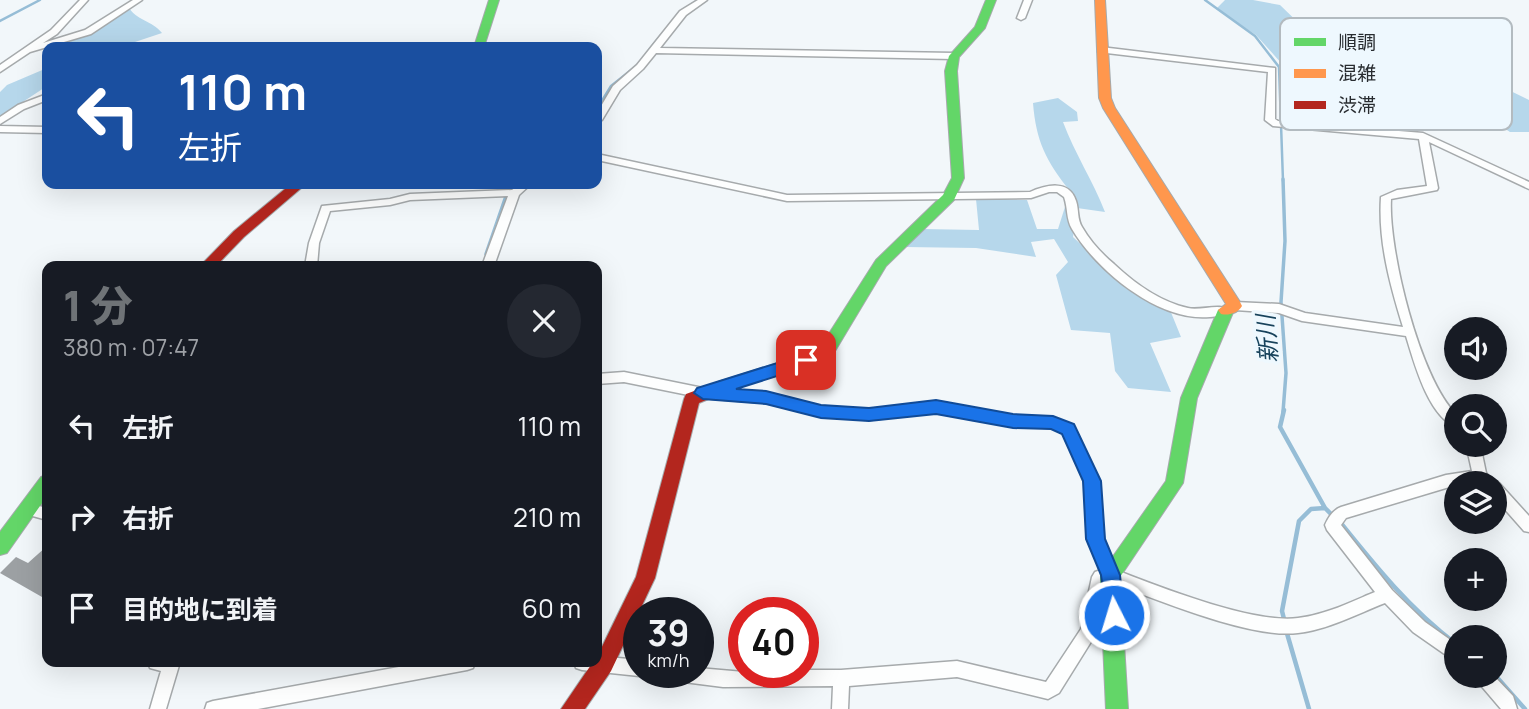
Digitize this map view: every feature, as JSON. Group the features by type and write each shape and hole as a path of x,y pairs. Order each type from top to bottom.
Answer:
{"street":[{"path":"0,69 54,32 84,0"},
{"path":"57,42 88,33 138,0"},
{"path":"481,42 494,0"},
{"path":"602,112 616,88 654,50 683,13 703,0"},
{"path":"602,667 645,578 692,399 703,393 806,360 829,346 881,263 949,197 958,178 951,71 954,56 980,28 991,0"},
{"path":"1021,18 1028,0"},
{"path":"1100,0 1101,50 1105,97 1109,108 1229,309"},
{"path":"30,50 42,46"},
{"path":"654,50 954,56"},
{"path":"1101,50 1272,70 1270,120 1280,125"},
{"path":"0,121 21,107 42,99"},
{"path":"0,129 42,131"},
{"path":"1333,130 1423,136 1529,186"},
{"path":"1423,136 1433,188 1397,192 1386,197 1384,205 1388,242 1408,332 1439,403 1444,409"},
{"path":"602,158 788,198 1031,195 1052,187 1059,188 1070,200 1074,224 1087,244 1129,280 1161,301 1187,312 1283,309 1302,317 1408,332"},
{"path":"212,261 289,189"},
{"path":"410,197 415,189"},
{"path":"312,261 314,243 326,208 390,202 410,197 510,193 517,189"},
{"path":"490,261 510,193"},
{"path":"1110,575 1174,483 1189,398 1229,309"},
{"path":"602,379 624,377 703,393 766,398 821,411 857,414 936,407 1013,421 1053,423 1068,429 1092,481 1096,539 1110,575 1117,709"},
{"path":"1444,482 1336,520 1387,595 1419,627 1444,645"},
{"path":"0,547 42,489"},
{"path":"1507,502 1529,526"},
{"path":"27,509 42,513"},
{"path":"714,678 841,678 957,669 1048,691 1088,632 1100,577 1110,575 1189,602 1275,624 1295,625 1387,595"},
{"path":"604,664 623,666"},
{"path":"158,709 165,667"},
{"path":"213,709 440,667"},
{"path":"572,709 602,667"},
{"path":"840,709 841,678"},
{"path":"1495,688 1507,702 1509,709"}],"shaded area":[{"path":"1225,0 1253,0 1280,5 1293,18 1280,18 1280,62 1256,35 1216,9"},
{"path":"128,6 135,15 154,25 162,33 135,42 70,42"},
{"path":"42,70 42,89 0,117 0,92 7,85"},
{"path":"1512,92 1529,100 1529,132 1507,130 1512,130"},
{"path":"1058,98 1077,112 1078,121 1063,122 1105,212 1077,208 1073,237 1116,277 1170,310 1181,337 1150,343 1171,392 1128,388 1115,371 1110,333 1071,330 1056,275 1068,262 1054,239 1031,242 1036,257 976,248 905,247 922,229 979,230 976,199 1027,200 1037,229 1058,229 1070,191 1044,150 1033,103"}],"building":[{"path":"42,550 42,597 0,573 16,557 28,563"}],"waterway":[{"path":"0,21 40,0"},
{"path":"683,10 698,0"},
{"name":"新川","path":"1205,0 1255,36 1279,67 1280,96"},
{"path":"649,50 661,35"},
{"path":"602,101 611,86 635,67"},
{"name":"新川","path":"1281,130 1283,181"},
{"name":"新川","path":"1283,179 1285,241 1281,302 1286,373 1283,412"},
{"path":"486,254 506,196 514,189"},
{"name":"新川","path":"1284,410 1280,427 1325,508"},
{"path":"1285,623 1282,611 1299,521 1311,509 1325,508"},
{"name":"新川","path":"1325,508 1334,517"},
{"name":"新川","path":"1340,522 1380,571 1444,635"},
{"path":"1286,630 1309,709"},
{"name":"新川","path":"1506,688 1525,709"}],"traffic: fast":[{"path":"481,42 494,0"},
{"path":"724,386 806,360 829,347 881,263 949,197 958,178 951,71 954,56 980,28 991,0"},
{"path":"1117,709 1110,575 1174,483 1189,398 1226,310"},
{"path":"0,547 42,489"}],"traffic: slow":[{"path":"1100,0 1105,98 1109,108 1235,306 1226,310"}],"traffic: jam":[{"path":"212,261 239,234 293,189"},
{"path":"602,667 645,578 692,399 724,386"},
{"path":"572,709 602,667"}],"route":[{"path":"806,360 703,393 766,398 821,411 869,415 936,407 1013,421 1053,423 1068,429 1092,481 1096,498 1096,539 1110,575 1114,615"}]}
